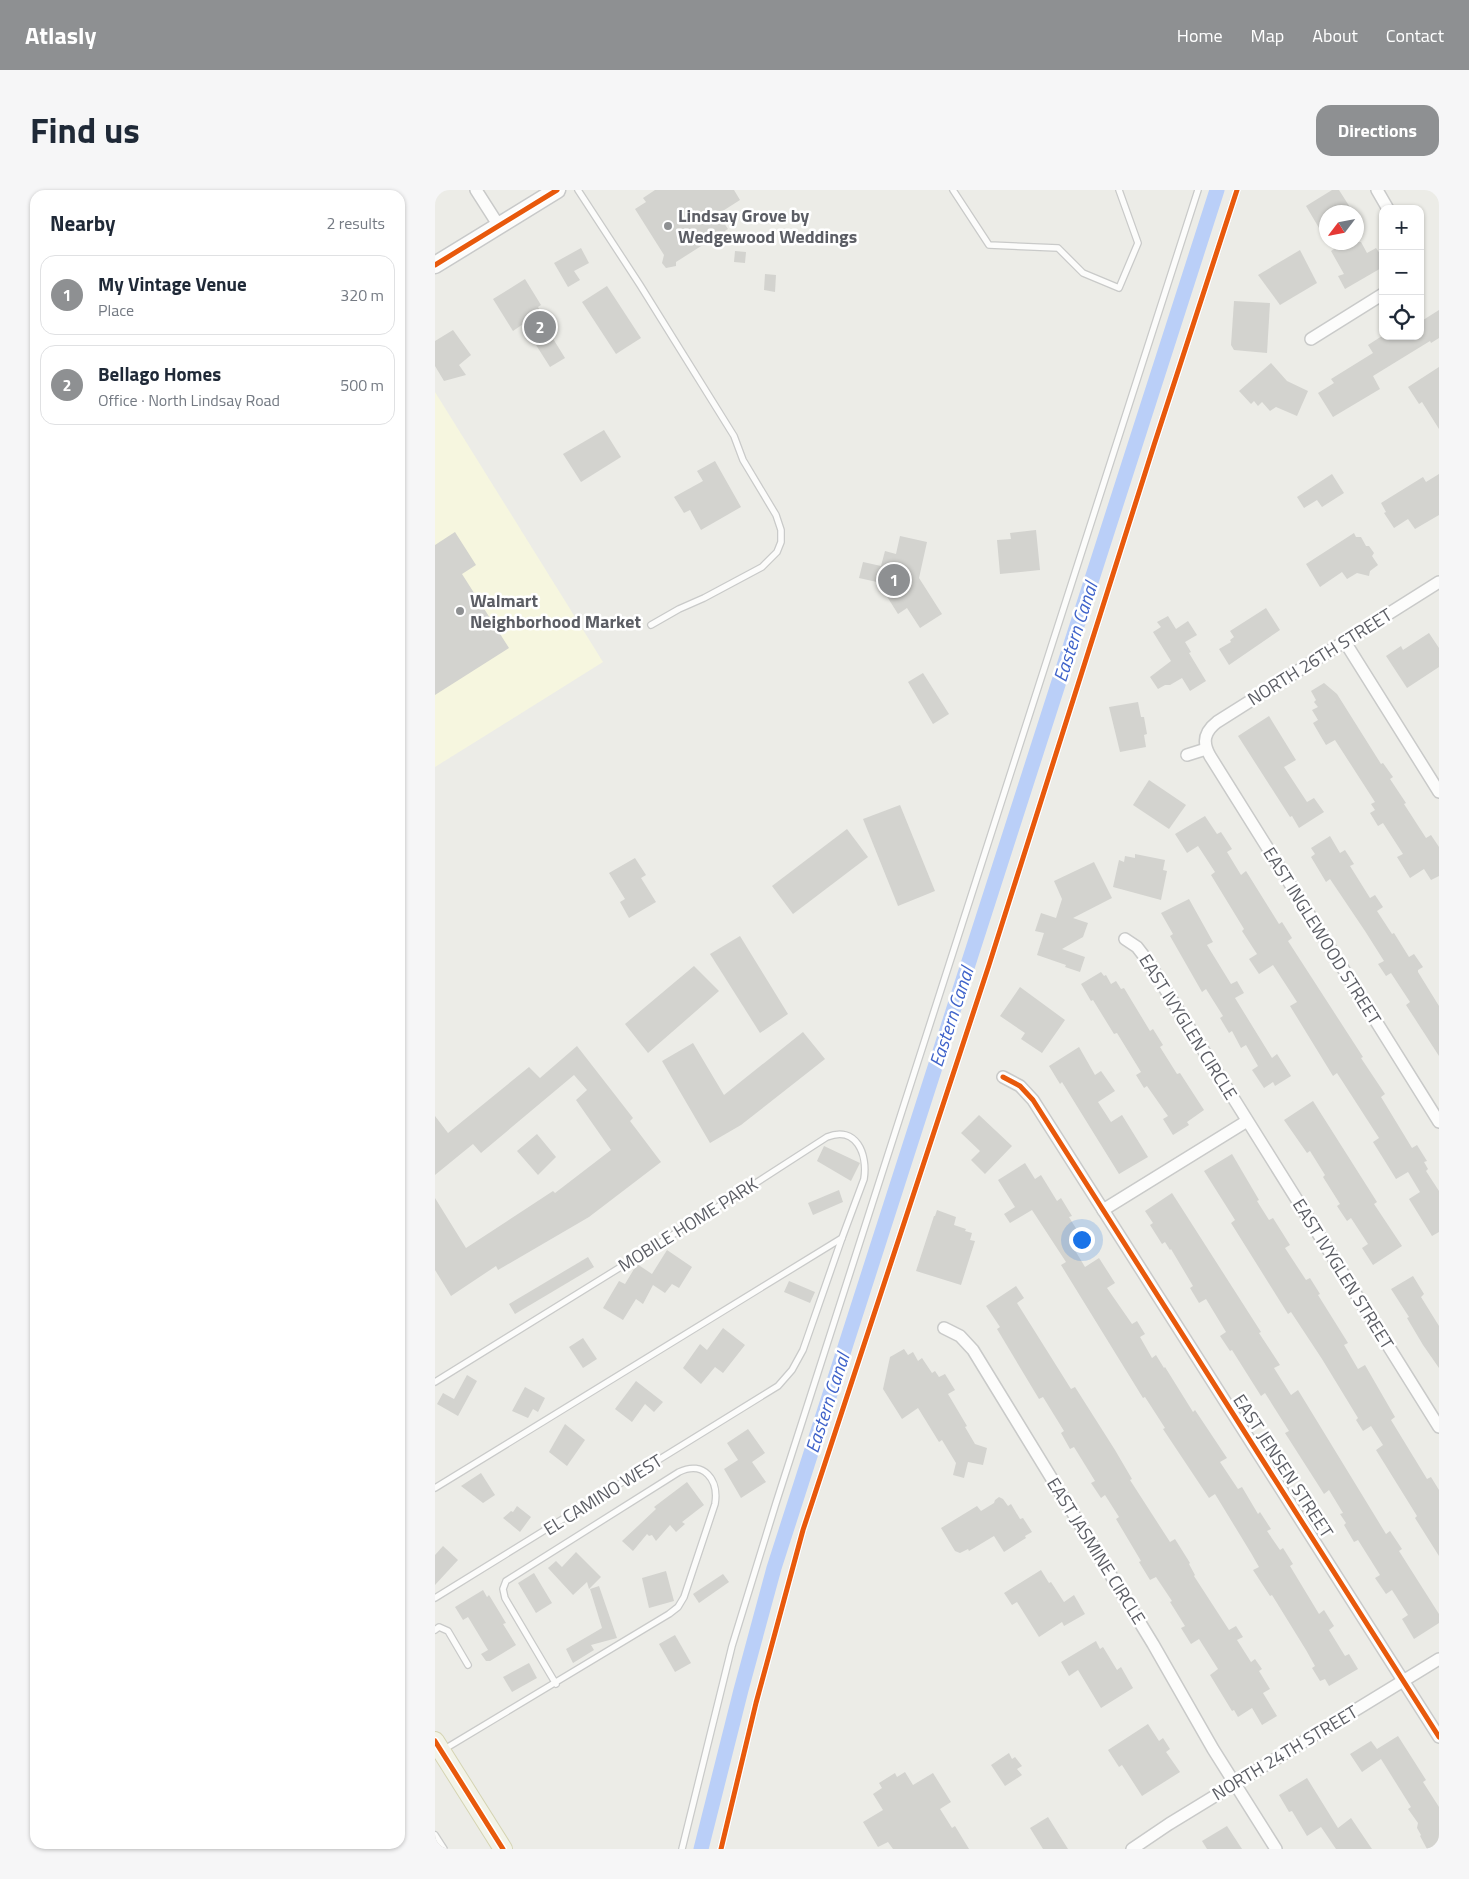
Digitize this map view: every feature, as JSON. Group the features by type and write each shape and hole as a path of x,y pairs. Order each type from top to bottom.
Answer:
{"main road":[{"path":"435,265 557,190"},
{"path":"439,1753 503,1849"}],"street":[{"path":"476,190 499,226"},
{"path":"1377,190 1386,205"},
{"path":"1311,339 1381,295"},
{"name":"NORTH 26TH STREET","path":"1205,736 1217,722 1439,582"},
{"path":"1345,642 1439,792"},
{"name":"EAST INGLEWOOD STREET","path":"1205,736 1206,749 1439,1122"},
{"path":"1187,755 1206,749"},
{"name":"EAST IVYGLEN CIRCLE","path":"1125,939 1142,954 1247,1121"},
{"name":"EAST JENSEN STREET","path":"1003,1077 1020,1086 1033,1100 1439,1737"},
{"path":"1103,1210 1247,1121"},
{"name":"EAST IVYGLEN STREET","path":"1247,1121 1439,1427"},
{"name":"EAST JASMINE CIRCLE","path":"944,1328 960,1336 973,1350 1153,1644 1205,1735 1277,1849"},
{"name":"NORTH 24TH STREET","path":"1132,1849 1169,1824 1439,1659"}],"lane":[{"path":"578,190 734,436 743,460 776,515 781,530 781,542 777,552 762,567 704,598 679,608 651,625"},
{"path":"953,190 989,245 1059,248 1083,273 1119,288 1138,243 1119,190"},
{"path":"682,1849 732,1646 776,1503 1198,190"},
{"path":"721,1849 756,1703 803,1530 989,965 1237,190"},
{"name":"MOBILE HOME PARK","path":"435,1382 745,1190 814,1145 833,1134 841,1134 858,1144 865,1160 865,1170 859,1197 803,1350 786,1379 771,1392"},
{"path":"435,1488 843,1238"},
{"name":"EL CAMINO WEST","path":"435,1598 771,1392"},
{"path":"439,1753 555,1684 669,1614 682,1602 715,1504 715,1488 708,1474 703,1470 691,1468 679,1472 506,1581 503,1589 505,1598 555,1684"},
{"path":"435,1630 439,1627 448,1631 468,1665"},
{"path":"435,1835 444,1849"}],"shaded area":[{"path":"435,392 603,662 435,767"}],"building":[{"name":"Lindsay Grove by Wedgewood Weddings","path":"655,190 734,190 740,200 718,214 728,229 676,262 676,266 666,268 662,263 664,255 635,209 646,202 643,198"},
{"path":"1332,190 1339,190 1349,205 1319,205 1319,228 1306,206"},
{"path":"581,248 589,263 574,271 580,280 568,287 554,263"},
{"path":"1364,248 1367,253 1376,248 1379,252 1379,269 1345,289 1338,276 1344,274 1331,251 1364,250"},
{"path":"1300,250 1317,283 1280,305 1258,275"},
{"path":"735,251 746,252 745,263 734,262"},
{"path":"765,274 776,275 775,292 764,290"},
{"path":"525,279 541,305 538,307 555,335 552,337 565,358 550,367 536,345 539,343 526,322 513,331 493,299"},
{"path":"607,286 641,338 616,354 582,302"},
{"path":"1234,301 1270,303 1267,353 1234,350 1231,345"},
{"path":"1439,310 1439,338 1431,343 1430,341 1373,376 1380,389 1333,417 1318,393 1334,383 1331,379 1373,353 1368,345 1379,338 1379,340 1424,340 1424,319"},
{"path":"453,330 471,355 459,365 466,375 444,381 435,366 435,341"},
{"path":"1271,363 1287,381 1308,391 1297,416 1276,407 1270,411 1262,402 1258,406 1254,401 1251,404 1239,391"},
{"path":"1439,367 1439,429 1422,402 1419,404 1408,387"},
{"path":"604,430 621,457 581,482 563,454"},
{"path":"715,461 741,507 701,530 690,510 684,513 674,497 703,481 697,471"},
{"path":"1332,474 1344,493 1322,507 1317,500 1304,508 1297,497"},
{"path":"1439,474 1439,515 1415,529 1408,519 1394,528 1384,513 1386,512 1381,503 1423,477 1426,482"},
{"path":"1036,530 1040,570 1000,574 997,540 1011,539 1010,533"},
{"name":"Walmart Neighborhood Market","path":"455,532 476,565 462,574 509,648 435,695 435,545"},
{"path":"1354,533 1356,537 1361,537 1366,546 1369,546 1374,553 1372,556 1378,565 1370,571 1369,576 1357,573 1347,579 1342,572 1320,587 1306,564"},
{"path":"900,536 927,542 919,578 942,614 920,628 907,608 898,614 881,587 877,586 877,582 859,578 863,562 881,566 885,551 896,554"},
{"path":"1266,608 1280,630 1229,665 1219,649 1231,642 1230,640 1234,637 1230,631"},
{"path":"1168,616 1176,629 1188,621 1197,635 1185,642 1191,652 1189,653 1206,681 1190,691 1182,678 1158,689 1150,677 1171,661 1153,632 1161,627 1157,622"},
{"path":"1429,633 1439,648 1439,667 1407,688 1386,656 1401,646 1403,650"},
{"path":"923,673 949,714 933,724 908,682"},
{"path":"1324,683 1337,694 1381,764 1383,763 1393,777 1390,779 1426,838 1431,835 1439,847 1439,876 1431,880 1424,869 1410,878 1397,857 1403,854 1383,823 1378,826 1370,813 1375,810 1371,804 1375,802 1335,740 1326,745 1320,735 1313,723 1318,720 1312,710 1318,707 1314,702 1316,700 1311,691"},
{"path":"1138,702 1141,717 1144,717 1147,734 1144,735 1146,747 1120,752 1109,707"},
{"path":"1269,716 1296,760 1284,767 1307,802 1314,798 1324,812 1299,828 1238,736"},
{"path":"1149,780 1186,805 1169,829 1133,805"},
{"path":"900,805 935,891 898,906 863,819"},
{"path":"1205,816 1217,834 1221,832 1232,849 1227,852 1241,875 1246,871 1279,924 1282,922 1292,938 1288,941 1385,1094 1381,1097 1412,1148 1417,1145 1427,1161 1424,1162 1428,1169 1426,1171 1439,1191 1439,1232 1432,1236 1409,1199 1420,1192 1408,1172 1396,1179 1373,1142 1379,1138 1337,1073 1333,1076 1290,1006 1297,1002 1273,965 1259,974 1249,959 1257,954 1211,875 1215,872 1198,846 1187,853 1175,834"},
{"path":"847,829 868,857 793,914 772,886"},
{"path":"1330,836 1340,853 1345,850 1354,864 1350,866 1370,898 1375,895 1383,907 1377,911 1392,934 1394,933 1409,957 1414,954 1423,967 1418,972 1439,1006 1439,1056 1406,1005 1410,1002 1391,973 1386,976 1378,964 1384,961 1365,931 1330,879 1326,882 1311,857 1315,854 1311,848"},
{"path":"1135,854 1165,860 1163,870 1167,871 1161,900 1113,887 1119,860 1124,862 1125,856 1135,858"},
{"path":"635,858 646,875 641,878 656,902 629,918 620,902 625,899 609,873"},
{"path":"1094,862 1112,898 1073,918 1088,923 1083,937 1062,949 1085,957 1080,972 1037,955 1044,933 1035,931 1041,913 1056,918 1062,899 1054,881"},
{"path":"1189,899 1213,942 1207,945 1231,984 1237,981 1244,993 1235,998 1272,1058 1277,1054 1291,1076 1275,1086 1273,1082 1264,1088 1252,1070 1258,1066 1246,1045 1241,1048 1232,1031 1229,1033 1220,1018 1223,1016 1206,989 1202,992 1170,936 1173,934 1161,913"},
{"path":"740,936 788,1014 760,1033 710,954"},
{"path":"694,966 719,991 648,1053 625,1024"},
{"path":"1101,972 1104,976 1106,975 1111,984 1116,981 1121,989 1124,988 1150,1031 1153,1029 1163,1045 1160,1047 1177,1074 1180,1073 1204,1110 1187,1122 1189,1125 1173,1135 1163,1119 1168,1116 1147,1086 1144,1088 1136,1075 1141,1072 1117,1033 1114,1034 1081,984"},
{"path":"1020,987 1065,1020 1042,1053 1021,1039 1025,1033 1000,1016"},
{"path":"803,1032 825,1059 741,1125 710,1143 662,1061 693,1043 724,1095"},
{"path":"577,1046 633,1118 630,1121 661,1162 589,1217 498,1270 496,1266 451,1296 435,1270 435,1198 466,1248 553,1191 555,1193 611,1150 576,1100 587,1090 574,1075 481,1153 473,1144 435,1175 435,1116 448,1133 529,1067 540,1078"},
{"path":"1079,1047 1095,1075 1101,1071 1115,1091 1098,1102 1111,1122 1122,1115 1148,1157 1119,1174 1062,1082 1060,1084 1049,1066"},
{"path":"1313,1101 1377,1202 1374,1204 1402,1246 1373,1265 1362,1248 1368,1244 1351,1218 1347,1221 1337,1206 1340,1204 1323,1177 1325,1175 1310,1151 1307,1153 1284,1120"},
{"path":"979,1115 1012,1146 985,1174 971,1160 980,1151 961,1133"},
{"path":"537,1134 556,1157 538,1175 517,1151"},
{"path":"824,1146 860,1163 851,1181 817,1161"},
{"path":"1232,1154 1269,1220 1273,1218 1290,1245 1285,1248 1306,1280 1310,1278 1320,1294 1318,1295 1348,1343 1344,1345 1358,1369 1365,1365 1395,1417 1391,1420 1427,1479 1431,1477 1439,1490 1439,1556 1415,1518 1417,1516 1376,1450 1383,1445 1371,1426 1363,1431 1356,1420 1358,1418 1322,1359 1291,1312 1288,1314 1231,1223 1235,1220 1204,1171"},
{"path":"1025,1163 1035,1179 1041,1175 1057,1201 1061,1198 1072,1216 1069,1217 1083,1240 1073,1247 1085,1267 1099,1258 1115,1283 1107,1288 1132,1324 1137,1321 1145,1334 1140,1337 1152,1358 1156,1355 1165,1367 1193,1412 1195,1410 1227,1458 1220,1462 1238,1489 1242,1487 1258,1514 1260,1512 1271,1529 1267,1531 1280,1550 1283,1548 1293,1564 1290,1566 1319,1614 1324,1610 1334,1626 1329,1630 1345,1656 1349,1654 1358,1669 1329,1686 1325,1679 1320,1681 1312,1668 1315,1666 1306,1650 1272,1595 1270,1596 1253,1570 1259,1567 1215,1494 1209,1498 1163,1429 1165,1428 1145,1397 1143,1398 1061,1265 1066,1262 1032,1210 1010,1223 1004,1214 1015,1207 998,1180"},
{"path":"839,1190 843,1202 813,1215 808,1203"},
{"path":"1172,1193 1261,1332 1259,1333 1280,1365 1274,1368 1291,1395 1298,1390 1386,1534 1390,1531 1402,1549 1399,1551 1439,1614 1439,1623 1414,1639 1402,1619 1408,1615 1392,1590 1386,1594 1375,1578 1380,1575 1358,1540 1354,1542 1344,1525 1346,1523 1340,1514 1343,1513 1329,1490 1324,1494 1285,1433 1289,1431 1265,1393 1261,1396 1232,1350 1230,1351 1220,1336 1226,1332 1206,1299 1199,1303 1190,1288 1193,1286 1171,1249 1165,1242 1162,1244 1150,1225 1153,1223 1145,1211"},
{"path":"937,1210 956,1217 954,1225 972,1233 970,1240 975,1241 961,1285 916,1271"},
{"path":"667,1250 692,1267 679,1288 672,1284 665,1293 653,1285 643,1304 636,1299 623,1320 603,1308 619,1281 625,1284 637,1264 652,1274"},
{"path":"588,1257 594,1267 515,1314 509,1304"},
{"path":"1413,1276 1424,1294 1421,1297 1439,1326 1439,1368 1423,1345 1407,1318 1409,1317 1391,1289"},
{"path":"789,1281 815,1292 810,1303 784,1292"},
{"path":"1016,1286 1024,1298 1017,1303 1071,1389 1075,1387 1115,1450 1132,1479 1130,1480 1170,1542 1175,1539 1190,1563 1194,1576 1229,1630 1236,1626 1243,1637 1237,1640 1251,1662 1255,1659 1262,1669 1259,1671 1270,1689 1263,1693 1277,1716 1262,1725 1252,1708 1238,1717 1234,1710 1232,1711 1210,1675 1218,1669 1199,1639 1191,1644 1181,1628 1185,1626 1170,1602 1172,1601 1156,1577 1150,1580 1116,1519 1119,1517 1105,1495 1101,1498 1091,1483 1095,1481 1074,1447 1070,1449 1061,1433 1064,1431 1043,1397 1039,1399 997,1329 1000,1327 986,1306"},
{"path":"723,1328 745,1345 723,1373 715,1367 701,1384 683,1368 700,1344 707,1350"},
{"path":"583,1338 597,1359 583,1368 569,1347"},
{"path":"904,1349 908,1355 913,1352 918,1361 922,1358 932,1373 935,1371 939,1377 945,1374 955,1390 948,1394 967,1426 965,1427 975,1444 987,1448 983,1465 968,1462 964,1478 953,1475 956,1463 942,1440 939,1442 918,1408 902,1419 883,1389 890,1357"},
{"path":"467,1375 477,1381 458,1416 437,1404 443,1393 454,1399"},
{"path":"636,1381 663,1402 654,1412 645,1404 632,1422 615,1409"},
{"path":"525,1387 545,1398 538,1412 533,1409 528,1418 512,1411"},
{"path":"565,1424 585,1440 567,1466 549,1452"},
{"path":"748,1429 765,1453 752,1462 766,1482 741,1498 724,1469 738,1460 727,1443"},
{"path":"481,1473 495,1495 483,1503 461,1486"},
{"path":"687,1482 704,1505 682,1522 685,1524 676,1532 670,1525 656,1541 652,1535 649,1536 647,1534 633,1551 622,1541 656,1509 654,1507"},
{"path":"999,1497 1008,1506 1011,1504 1020,1519 1023,1518 1032,1532 1004,1552 994,1536 969,1551 968,1549 960,1553 955,1551 941,1528 977,1506 981,1511 994,1503"},
{"path":"517,1506 531,1517 520,1532 503,1518 511,1511 513,1512"},
{"path":"443,1546 458,1560 435,1585 435,1555"},
{"path":"576,1552 601,1577 589,1589 587,1582 573,1595 548,1568 556,1561 562,1567"},
{"path":"1041,1570 1064,1602 1074,1595 1085,1614 1064,1626 1062,1622 1039,1637 1017,1602 1012,1605 1004,1593"},
{"path":"666,1571 674,1601 649,1608 642,1578"},
{"path":"534,1573 552,1603 536,1613 518,1583"},
{"path":"723,1574 729,1582 699,1603 693,1594"},
{"path":"599,1586 617,1638 591,1645 594,1650 573,1663 566,1649 602,1628 590,1589"},
{"path":"483,1590 487,1597 489,1595 506,1623 503,1624 516,1645 490,1661 486,1661 481,1654 488,1650 468,1617 463,1620 455,1607"},
{"path":"675,1635 691,1663 675,1672 659,1644"},
{"path":"1096,1641 1100,1649 1103,1647 1117,1670 1121,1667 1133,1688 1101,1708 1078,1670 1069,1676 1061,1662"},
{"path":"529,1663 537,1678 512,1692 503,1677"},
{"path":"1148,1724 1159,1741 1163,1738 1170,1749 1166,1752 1180,1772 1142,1796 1122,1765 1119,1767 1108,1750"},
{"path":"1398,1736 1426,1780 1423,1782 1439,1807 1439,1849 1427,1849 1417,1828 1418,1823 1408,1809 1411,1807 1381,1759 1362,1772 1350,1754 1371,1741 1377,1749"},
{"path":"1009,1753 1012,1759 1015,1757 1022,1766 1017,1769 1022,1775 1005,1786 991,1765"},
{"path":"905,1772 913,1785 933,1773 951,1802 940,1809 952,1828 955,1826 969,1849 893,1849 888,1842 878,1847 863,1822 883,1810 873,1794 882,1788 879,1783 895,1773 897,1777"},
{"path":"1307,1778 1338,1828 1351,1818 1372,1849 1336,1849 1321,1827 1307,1836 1292,1811 1289,1812 1279,1795"},
{"path":"1048,1817 1068,1849 1043,1849 1030,1828"},
{"path":"1227,1826 1242,1849 1207,1849 1202,1841"}],"waterway":[{"name":"Eastern Canal","path":"701,1849 774,1568 1217,190"}],"cycle path":[{"path":"435,265 557,190"},
{"path":"721,1849 756,1703 803,1530 989,965 1237,190"},
{"path":"1003,1077 1020,1086 1033,1100 1439,1737"},
{"path":"435,1741 503,1849"}],"place":[{"name":"Lindsay Grove by Wedgewood Weddings","path":"668,226"},
{"name":"Bellago Homes","path":"540,327"},
{"name":"My Vintage Venue","path":"894,580"},
{"name":"Walmart Neighborhood Market","path":"460,611"}]}
